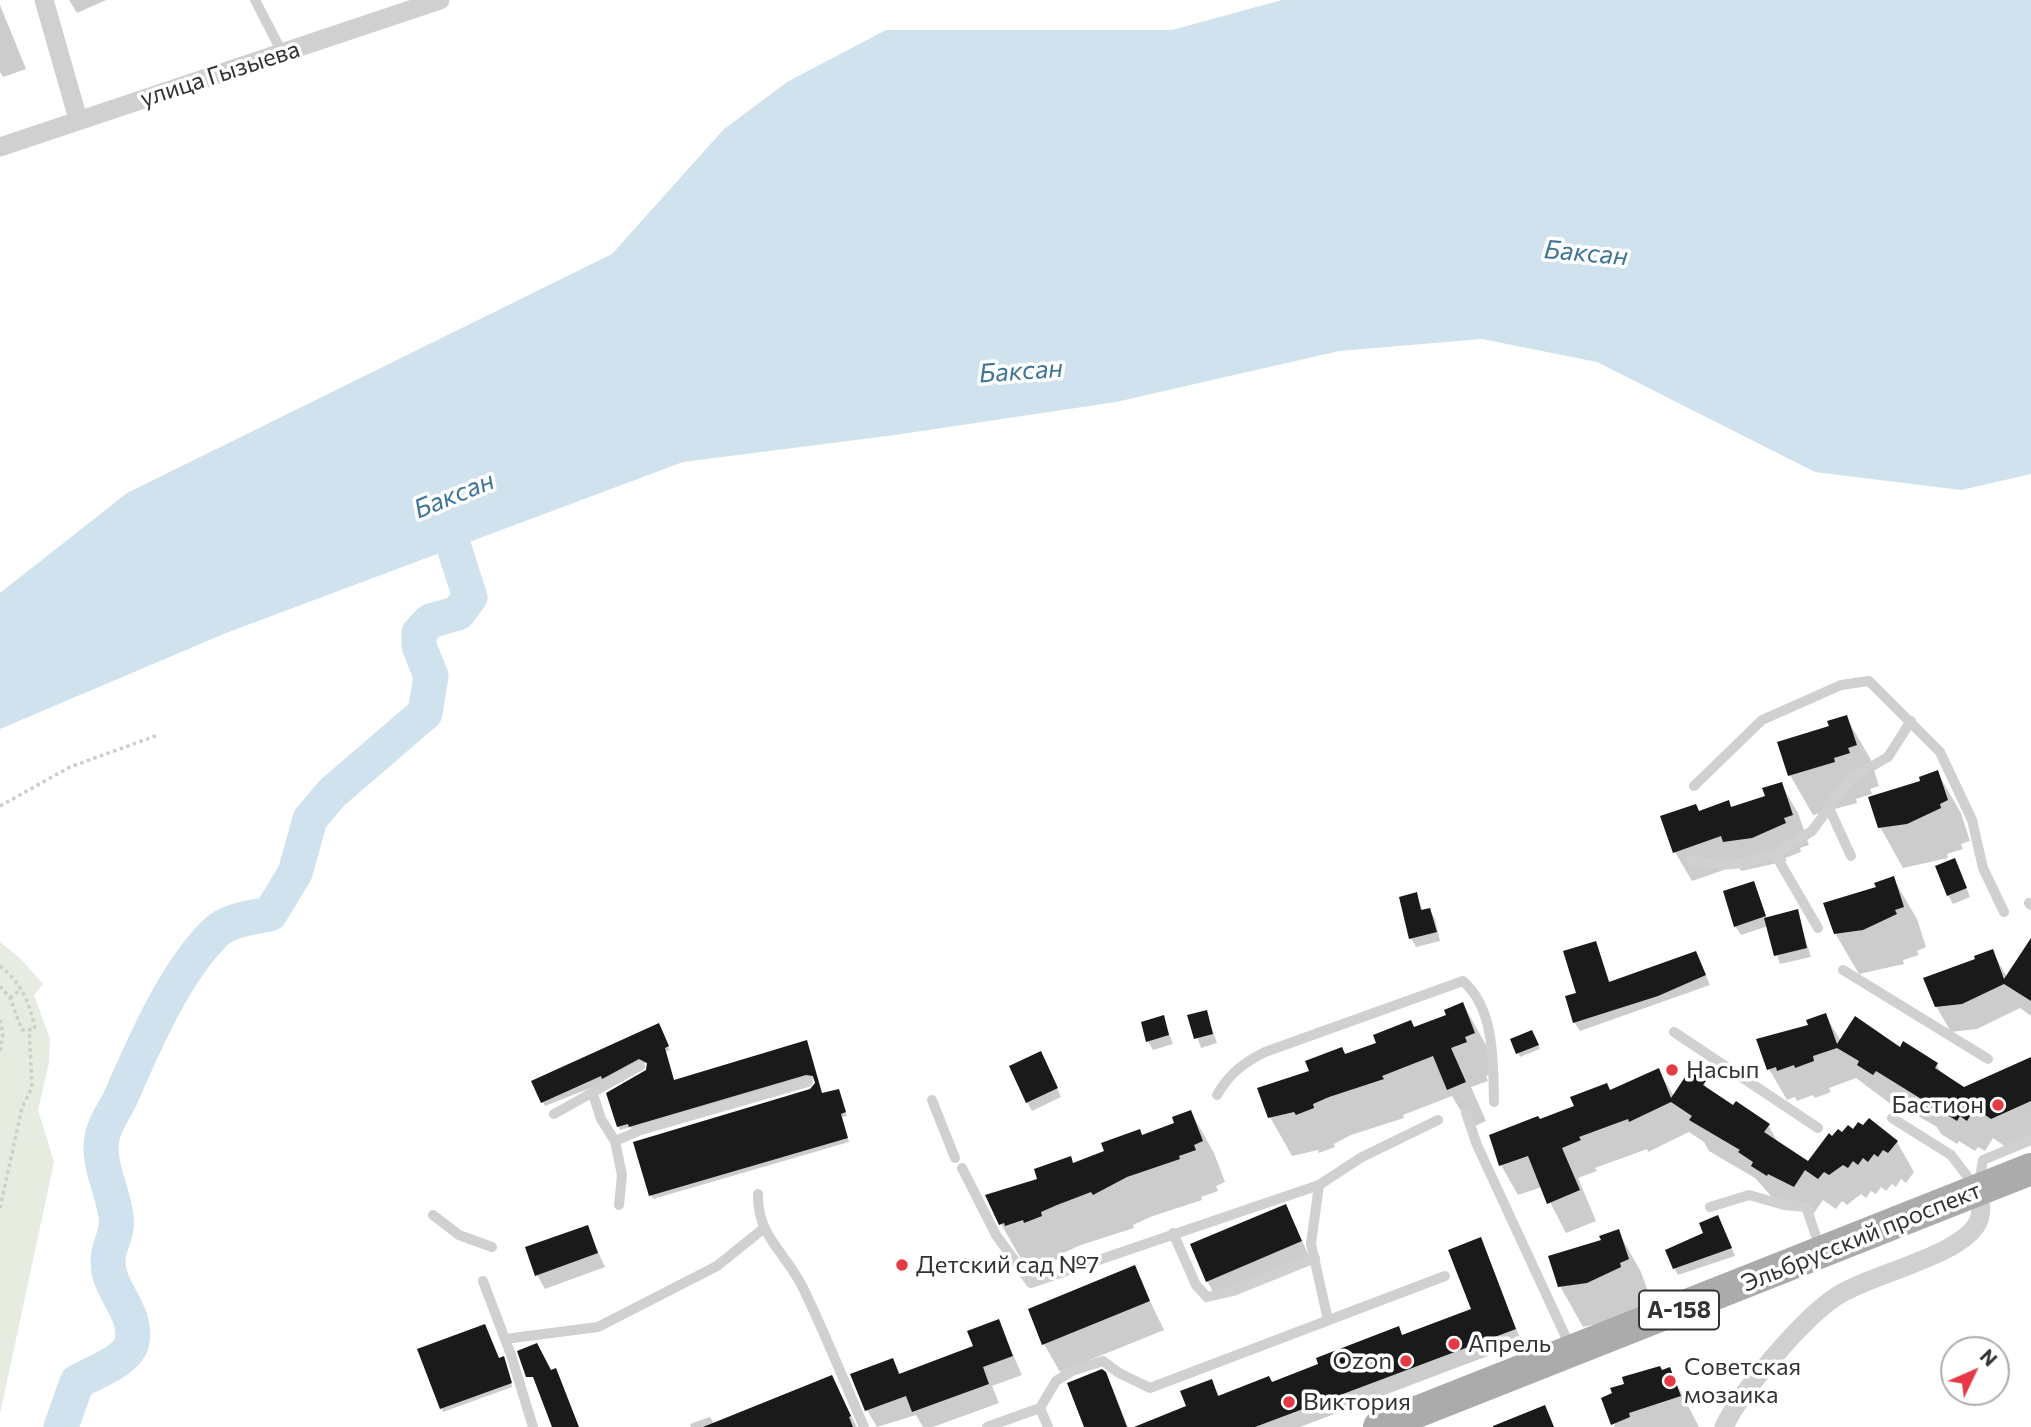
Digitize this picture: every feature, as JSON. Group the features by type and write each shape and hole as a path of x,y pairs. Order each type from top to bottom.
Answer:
{"main road":[{"name":"Эльбрусский проспект","path":"1379,1427 2031,1169"}],"street":[{"path":"44,0 78,120"},
{"name":"улица Гызыева","path":"0,147 440,0"},
{"path":"1724,1427 1733,1408 1815,1312 1836,1296 1924,1259 1972,1231 1980,1219 1978,1191"}],"lane":[{"path":"255,0 283,54"},
{"path":"1694,786 1762,720 1842,685 1869,681 1940,752 1972,820 1983,868 2004,912"},
{"path":"1691,860 1717,866 1749,864 1775,855 1812,831 1850,779 1888,757 1911,721"},
{"path":"1829,806 1851,856"},
{"path":"1775,855 1818,928"},
{"path":"1843,970 1988,1059"},
{"path":"1217,1095 1225,1080 1241,1064 1265,1052 1462,981 1473,990 1490,1034 1494,1102"},
{"path":"1674,1032 1818,1128"},
{"path":"554,1114 640,1066"},
{"path":"615,1140 808,1082"},
{"path":"593,1094 601,1119 615,1140 622,1175 619,1205"},
{"path":"932,1100 955,1158"},
{"path":"1466,1113 1478,1145 1573,1352"},
{"path":"1892,1118 1951,1155 1978,1191"},
{"path":"962,1168 970,1178 996,1235 1031,1283 1319,1185 1362,1157 1438,1120"},
{"path":"1978,1191 1983,1160 2031,1140"},
{"path":"1319,1185 1311,1244 1328,1320"},
{"path":"758,1194 757,1215 763,1229 803,1287 864,1427"},
{"path":"1710,1207 1749,1195 1784,1205 1806,1207 1822,1252"},
{"path":"433,1215 459,1235 492,1247"},
{"path":"505,1339 598,1327 717,1266 763,1229"},
{"path":"1173,1233 1196,1285 1207,1297 1233,1291 1315,1258"},
{"path":"987,1427 1040,1408 1056,1381 1072,1371 1103,1361 1119,1373 1150,1388 1445,1276"},
{"path":"483,1281 533,1427"},
{"path":"1040,1408 1048,1427"}],"path":[{"path":"0,806 70,767 158,734"},
{"path":"0,966 21,989 31,1009 35,1029 22,1030 10,998 0,986"},
{"path":"10,998 21,989"},
{"path":"0,1020 0,1051"},
{"path":"0,1208 22,1108 32,1087 29,1030"}],"shaded area":[{"path":"0,942 19,957 43,984 34,995 50,1039 49,1063 38,1110 54,1162 0,1414"}],"water":[{"name":"Баксан","path":"1282,0 2031,0 2031,474 1961,490 1815,472 1597,362 1482,339 1339,351 1116,402 895,435 683,462 226,633 0,729 0,593 127,493 612,254 724,129 787,82 886,30 1172,30"}],"building":[{"path":"1847,715 1857,745 1848,748 1850,753 1834,758 1835,762 1788,776 1777,742 1829,726 1827,721"},
{"path":"1938,770 1948,800 1940,804 1941,808 1907,824 1878,828 1868,797 1920,781 1919,777"},
{"path":"1782,782 1793,815 1784,818 1786,823 1752,838 1723,842 1721,836 1673,853 1660,816 1696,804 1699,811 1729,800 1731,807 1765,796 1762,788"},
{"path":"1955,858 1967,888 1947,896 1935,866"},
{"path":"1894,876 1904,907 1895,910 1897,914 1863,930 1834,934 1823,903 1876,887 1874,883"},
{"path":"1754,881 1766,916 1734,927 1723,891"},
{"path":"1417,892 1421,910 1430,908 1437,932 1409,939 1399,897"},
{"path":"1798,909 1807,948 1774,956 1764,918"},
{"path":"2031,938 2031,1001 2004,984 1962,1004 1935,1007 1923,978 1975,959 1974,956 1993,949 2004,979"},
{"path":"1596,941 1609,982 1696,951 1706,975 1658,996 1573,1023 1565,996 1576,993 1563,951"},
{"path":"1463,1002 1475,1033 1465,1037 1467,1042 1451,1048 1466,1082 1447,1090 1433,1056 1382,1076 1384,1079 1329,1097 1313,1104 1314,1108 1296,1115 1294,1112 1268,1118 1257,1088 1309,1071 1305,1061 1342,1047 1345,1054 1376,1043 1373,1035 1411,1020 1414,1027 1446,1015 1444,1010"},
{"path":"1207,1010 1213,1034 1194,1039 1187,1015"},
{"path":"1826,1013 1837,1044 1855,1016 1900,1047 1903,1041 1938,1063 1935,1068 1964,1087 2031,1057 2031,1101 1991,1119 1975,1108 1967,1121 1960,1116 1957,1121 1921,1103 1923,1100 1876,1071 1873,1075 1857,1065 1859,1061 1837,1048 1813,1056 1814,1061 1795,1068 1794,1065 1777,1071 1776,1067 1767,1070 1756,1039 1808,1025 1806,1020"},
{"path":"1164,1015 1169,1035 1146,1042 1141,1022"},
{"path":"659,1023 669,1046 665,1048 674,1080 807,1040 822,1093 839,1089 846,1112 841,1114 848,1138 649,1196 633,1142 810,1089 815,1083 813,1076 806,1075 629,1127 628,1124 617,1127 606,1093 646,1070 647,1063 639,1059 602,1079 601,1076 541,1103 531,1081"},
{"path":"1532,1030 1539,1045 1516,1054 1510,1039"},
{"path":"1041,1051 1058,1088 1026,1103 1009,1066"},
{"path":"1659,1068 1671,1098 1689,1071 1706,1081 1703,1085 1733,1105 1736,1101 1770,1124 1764,1132 1808,1161 1829,1133 1832,1136 1838,1129 1842,1132 1848,1125 1853,1129 1858,1122 1863,1125 1869,1118 1898,1141 1888,1153 1883,1150 1878,1157 1874,1154 1868,1162 1863,1158 1858,1165 1853,1161 1848,1168 1843,1165 1829,1175 1824,1172 1818,1179 1805,1170 1794,1187 1751,1166 1753,1162 1738,1152 1740,1150 1689,1120 1692,1116 1671,1102 1629,1122 1628,1119 1579,1137 1581,1140 1562,1148 1580,1190 1547,1204 1528,1156 1499,1166 1489,1135 1538,1116 1540,1119 1574,1106 1570,1097 1607,1083 1610,1090"},
{"path":"1191,1110 1203,1141 1194,1145 1196,1150 1179,1156 1180,1159 1127,1177 1093,1195 1091,1192 1057,1205 1041,1212 1042,1216 1024,1223 1023,1220 1005,1226 1004,1223 999,1225 985,1195 1037,1179 1034,1169 1071,1156 1073,1163 1104,1151 1101,1143 1140,1129 1142,1135 1174,1123 1172,1117"},
{"path":"1286,1204 1302,1241 1206,1282 1190,1244"},
{"path":"1718,1215 1732,1248 1673,1269 1665,1250 1703,1233 1699,1223"},
{"path":"588,1225 598,1253 535,1276 525,1247"},
{"path":"1619,1229 1629,1259 1620,1263 1621,1267 1587,1283 1558,1287 1548,1256 1601,1240 1599,1236"},
{"path":"1481,1237 1516,1329 1255,1427 1134,1427 1186,1406 1180,1391 1212,1379 1218,1396 1269,1376 1272,1382 1318,1364 1316,1358 1399,1326 1402,1335 1471,1309 1448,1250"},
{"path":"1135,1265 1150,1301 1042,1345 1028,1309"},
{"path":"999,1319 1013,1356 983,1367 989,1384 912,1412 906,1396 865,1411 850,1374 893,1358 899,1374 973,1346 967,1331"},
{"path":"485,1324 499,1358 504,1356 512,1383 440,1409 417,1349"},
{"path":"537,1343 551,1370 556,1368 579,1427 552,1427 533,1377 526,1377 517,1351"},
{"path":"1660,1366 1662,1370 1670,1367 1681,1396 1629,1413 1630,1417 1611,1425 1601,1398 1612,1393 1610,1388 1624,1384 1622,1377"},
{"path":"1102,1369 1106,1372 1127,1427 1084,1427 1067,1383"},
{"path":"832,1375 851,1416 849,1417 853,1427 703,1427"},
{"path":"1545,1405 1554,1427 1493,1427 1493,1426"}],"waterway":[{"name":"Баксан","path":"61,1427 77,1382 117,1361 132,1342 131,1320 109,1272 108,1256 116,1223 103,1167 101,1148 105,1128 173,989 200,949 226,925 270,914 295,873 310,819 332,793 425,713 431,676 419,646 419,633 430,621 458,613 470,597 440,504"}],"place":[{"name":"Насып","path":"1672,1070"},
{"name":"Бастион","path":"1998,1105"},
{"name":"Детский сад №7","path":"902,1265"},
{"name":"Апрель","path":"1454,1344"},
{"name":"Ozon","path":"1406,1361"},
{"name":"Советская мозаика","path":"1670,1381"},
{"name":"Виктория","path":"1289,1402"}]}
